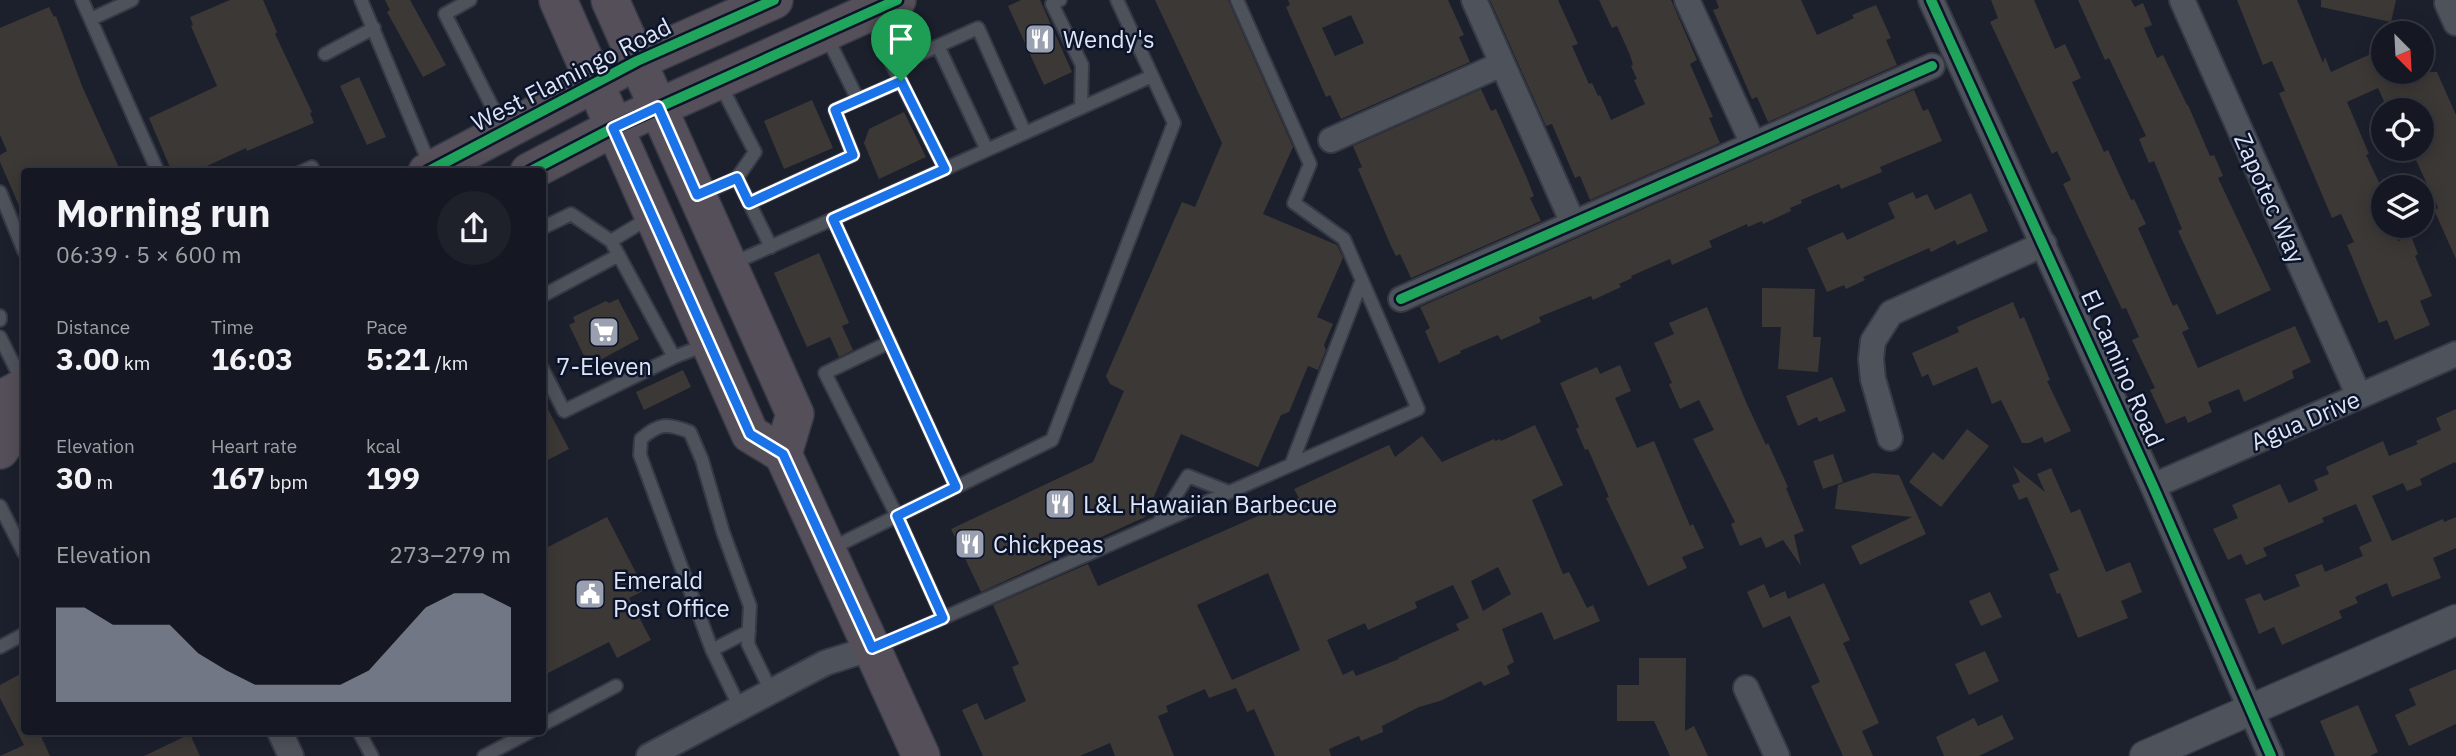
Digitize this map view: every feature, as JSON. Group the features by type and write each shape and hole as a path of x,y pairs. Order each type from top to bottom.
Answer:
{"main road":[{"path":"558,0 750,434 783,454 921,756"},
{"path":"610,0 794,414 783,454"},
{"name":"West Flamingo Road","path":"434,168 637,61 774,0"},
{"path":"537,168 613,128 883,6"},
{"path":"0,400 21,388"},
{"path":"0,451 21,420"},
{"path":"0,451 21,440"}],"street":[{"path":"1474,0 1573,223"},
{"path":"1687,0 1753,144"},
{"name":"El Camino Road","path":"1931,0 2153,486 2271,756"},
{"name":"Zapotec Way","path":"2182,0 2359,396"},
{"path":"1331,140 1502,64"},
{"path":"1401,299 1932,66"},
{"path":"1890,438 1871,359 1873,341 1891,313 2044,244"},
{"name":"Agua Drive","path":"2153,486 2456,355"},
{"path":"2145,756 2456,620"},
{"path":"649,756 825,663 872,648"},
{"path":"1746,688 1777,756"},
{"path":"281,735 291,756"}],"lane":[{"path":"82,0 156,168"},
{"path":"91,19 132,0"},
{"path":"361,0 429,168"},
{"path":"470,0 444,15 505,130"},
{"path":"1060,0 1052,4 1082,65 1082,108"},
{"path":"827,550 1052,440 1174,123 1117,0"},
{"path":"872,648 1418,409 1344,239 1294,203 1310,164 1237,0"},
{"path":"883,6 893,66 945,169"},
{"path":"325,54 374,27"},
{"path":"893,66 978,28 1026,133"},
{"path":"825,33 858,100"},
{"path":"938,46 988,150"},
{"path":"1932,66 1956,55"},
{"path":"728,265 1152,76"},
{"path":"697,195 737,178 755,152 718,80"},
{"path":"749,203 853,155 835,110 901,81"},
{"path":"737,178 771,247"},
{"path":"0,192 21,244"},
{"path":"546,226 571,214 611,241 674,357"},
{"path":"611,241 652,216"},
{"path":"833,219 956,487"},
{"path":"546,294 620,255"},
{"path":"1291,465 1362,279"},
{"path":"0,337 21,380"},
{"path":"890,342 825,373 897,516 943,618"},
{"path":"546,376 564,411 674,357 709,344"},
{"path":"740,708 712,650 640,455 641,439 654,428 672,425 690,432 702,460 723,532 750,606 748,644 771,691"},
{"path":"1158,523 1188,476 1229,492"},
{"path":"0,506 21,547"},
{"path":"712,650 749,631"},
{"path":"0,647 21,636"},
{"path":"546,723 616,686"},
{"path":"361,735 372,756"},
{"path":"484,756 524,735"}],"building":[{"path":"230,0 263,0 277,32 275,34 312,112 310,113 314,123 247,151 246,148 203,168 170,168 149,118 217,86 191,26 190,17"},
{"path":"385,0 410,0 446,65 423,77 387,12 390,10"},
{"name":"Wendy's","path":"1021,0 1040,0 1072,72 1044,85 1008,6"},
{"path":"1155,0 1228,0 1293,147 1263,214 1337,245 1343,258 1317,317 1333,324 1324,345 1326,350 1318,370 1308,366 1289,412 1281,415 1258,467 1181,434 1145,517 981,592 951,529 1093,462 1124,391 1110,384 1106,376 1182,202 1195,207 1222,143"},
{"path":"1288,0 1448,0 1464,35 1459,37 1470,62 1341,119 1330,95 1326,97 1286,7 1290,5","holes":["1351,15 1364,43 1335,56 1322,28"]},
{"path":"1490,0 1558,0 1578,44 1572,46 1589,84 1592,83 1598,96 1600,95 1611,120 1645,104 1634,80 1637,79 1631,66 1630,55 1617,26 1612,28 1599,0 1671,0 1697,60 1690,64 1713,117 1709,118 1720,143 1590,200 1580,176 1575,178 1552,124 1546,126"},
{"path":"1716,0 1801,0 1817,35 1876,5 1891,38 1886,40 1897,65 1768,122 1757,97 1752,99 1713,10 1719,8"},
{"path":"1991,0 2034,0 2055,49 2065,44 2081,78 2072,82 2104,152 2108,150 2131,200 2134,199 2146,224 2138,228 2173,306 2177,304 2189,329 2182,332 2198,368 2295,326 2311,362 2292,371 2294,378 2244,402 2239,389 2208,402 2212,412 2188,423 2185,416 2166,424 2150,390 2155,388 2132,340 2139,337 2126,308 2122,309 2063,184 2071,180 2057,151 2052,154 1990,22 1998,18"},
{"path":"2078,0 2131,0 2135,7 2143,3 2152,25 2144,28 2157,58 2163,55 2210,156 2214,155 2223,176 2218,178 2271,290 2217,315 2178,231 2182,229 2154,161 2149,163 2139,139 2146,136 2109,58 2105,60"},
{"path":"2237,0 2297,0 2323,63 2325,57 2331,72 2371,54 2371,84 2434,84 2434,72 2437,72 2456,115 2456,259 2434,210 2438,208 2434,199 2434,175 2423,175 2416,161 2434,161 2434,98 2382,98 2378,88 2347,102 2375,175 2371,175 2371,238 2397,238 2398,241 2412,238 2418,254 2415,256 2432,296 2420,301 2430,325 2395,340 2387,320 2379,323 2347,245 2354,242 2341,214 2332,218 2279,93 2285,91 2272,61 2263,65"},
{"path":"2321,0 2396,0 2391,21 2321,7"},
{"path":"49,7 54,17 56,16 82,86 119,168 21,168 21,210 0,162 0,155 7,151 0,135 0,28"},
{"path":"359,77 386,137 367,145 340,86"},
{"path":"1481,89 1491,111 1496,109 1526,176 1534,196 1530,198 1541,221 1411,278 1400,254 1396,256 1391,246 1358,169 1362,167 1353,146"},
{"path":"1914,90 1923,111 1928,109 1942,141 1880,167 1882,172 1841,189 1839,184 1801,200 1802,203 1790,208 1791,211 1763,224 1762,221 1748,227 1747,224 1709,241 1712,247 1672,265 1670,259 1631,276 1632,278 1619,284 1621,287 1593,300 1591,296 1539,317 1541,322 1501,340 1498,335 1439,363 1425,331 1430,328 1420,307"},
{"path":"812,100 833,148 784,169 764,121"},
{"path":"904,112 926,157 879,179 864,143 869,129"},
{"path":"1913,192 1916,199 1927,194 1935,210 1971,193 1988,231 1957,245 1955,240 1931,252 1929,248 1863,277 1865,280 1846,289 1844,285 1827,292 1807,248 1843,232 1847,240 1895,218 1888,203"},
{"path":"819,253 849,323 842,326 853,350 839,357 830,337 807,347 774,273"},
{"path":"1762,288 1815,289 1813,337 1821,337 1818,372 1778,369 1781,327 1762,327"},
{"name":"7-Eleven","path":"618,299 639,339 589,366 569,325 575,322 573,317 606,301 609,303"},
{"path":"2013,302 2020,319 2024,317 2050,380 2047,381 2071,431 2045,443 2042,437 2022,443 2001,400 1992,404 1977,367 1933,386 1928,374 1922,377 1912,353 1959,332 1957,327"},
{"path":"1707,307 1746,402 1788,487 1786,488 1804,531 1794,535 1801,566 1783,540 1766,548 1761,537 1740,546 1731,524 1735,522 1693,439 1714,430 1699,400 1680,409 1654,343 1674,334 1669,323"},
{"path":"1620,365 1631,391 1615,398 1637,448 1654,441 1690,526 1693,524 1704,548 1682,557 1687,568 1648,586 1606,498 1609,497 1588,449 1585,450 1576,429 1579,427 1560,383 1597,367 1600,374"},
{"path":"683,370 691,387 644,410 636,392"},
{"path":"1832,377 1846,411 1819,422 1817,417 1798,426 1786,396"},
{"path":"546,406 569,449 546,461"},
{"path":"2456,409 2456,464 2455,462 2420,479 2422,485 2407,491 2403,483 2372,496 2392,541 2443,519 2444,522 2456,517 2456,548 2433,558 2441,578 2392,597 2387,583 2355,597 2358,603 2339,611 2342,618 2282,645 2274,627 2259,634 2245,599 2260,593 2264,601 2300,586 2295,575 2322,564 2325,572 2363,556 2359,547 2372,541 2356,504 2322,518 2324,522 2263,548 2267,556 2246,565 2241,554 2228,560 2213,529 2238,518 2232,505 2280,484 2289,503 2318,490 2314,480 2329,474 2326,467 2383,441 2389,456 2418,444 2416,441 2441,430 2436,418"},
{"path":"1535,425 1563,485 1532,500 1563,574 1569,572 1587,608 1593,605 1600,621 1554,640 1542,612 1502,629 1514,662 1507,666 1510,674 1484,686 1481,681 1440,701 1419,707 1382,726 1383,732 1361,741 1359,736 1329,749 1331,756 1275,756 1254,709 1247,712 1236,688 1209,698 1205,689 1166,706 1168,712 1158,716 1174,756 1115,756 1110,743 1080,756 983,756 962,710 977,703 985,720 1026,701 1012,667 1019,664 993,605 1088,564 1098,586 1299,498 1294,489 1389,445 1395,457 1422,436 1442,462 1494,439 1501,441","holes":["1498,567 1511,594 1483,611 1471,581","1268,573 1300,650 1232,680 1197,605","1453,585 1469,618 1456,624 1459,630 1399,659 1356,676 1353,670 1343,675 1327,640 1365,623 1368,630 1417,608 1415,602"]},
{"path":"1967,429 1989,446 1941,507 1909,482 1933,452 1943,460"},
{"path":"1833,454 1843,482 1823,489 1813,461"},
{"path":"2013,466 2045,492 2037,474 2051,468 2071,513 2080,509 2106,572 2130,562 2142,592 2121,601 2128,618 2078,638 2060,593 2057,594 2049,574 2059,570 2027,497 2019,500 2012,485 2020,482"},
{"path":"1873,473 1899,475 1926,534 1860,565 1851,546 1912,517 1835,509 1838,485"},
{"name":"Emerald Post Office","path":"607,517 645,590 629,598 651,640 617,658 609,642 546,674 546,548"},
{"path":"1824,583 1850,640 1843,643 1879,723 1862,731 1873,756 1843,756 1811,686 1820,682 1790,616 1763,628 1747,592 1764,584 1770,598 1785,591 1788,599"},
{"path":"1990,592 2002,617 1981,626 1969,601"},
{"path":"1985,651 1999,681 1969,695 1955,664"},
{"path":"1639,658 1686,658 1685,731 1694,726 1708,756 1670,756 1654,721 1617,721 1617,685 1639,685"},
{"path":"2456,669 2456,724 2409,746 2395,715 2416,705 2409,689"},
{"path":"21,674 21,735 40,735 50,756 0,756 24,745 0,698 0,685"},
{"path":"2358,705 2378,752 2370,756 2335,756 2320,721"},
{"path":"2002,715 2014,739 1979,756 1944,756 1936,737 1974,718 1978,726"},
{"path":"190,735 200,756 144,756"}],"cycle path":[{"path":"435,168 637,61 774,0"},
{"path":"537,168 613,128 897,0"},
{"path":"1931,0 2153,486 2271,756"},
{"path":"1401,299 1932,66"}],"place":[{"name":"Wendy's","path":"1040,39"},
{"name":"7-Eleven","path":"604,332"},
{"name":"L&L Hawaiian Barbecue","path":"1060,504"},
{"name":"Chickpeas","path":"970,544"},
{"name":"Emerald Post Office","path":"590,594"}],"route":[{"path":"901,81 945,169 833,219 956,487 897,516 943,618 872,648 783,454 750,434 613,128 658,107 697,195 737,178 749,203 853,155 835,110 901,81"}]}
